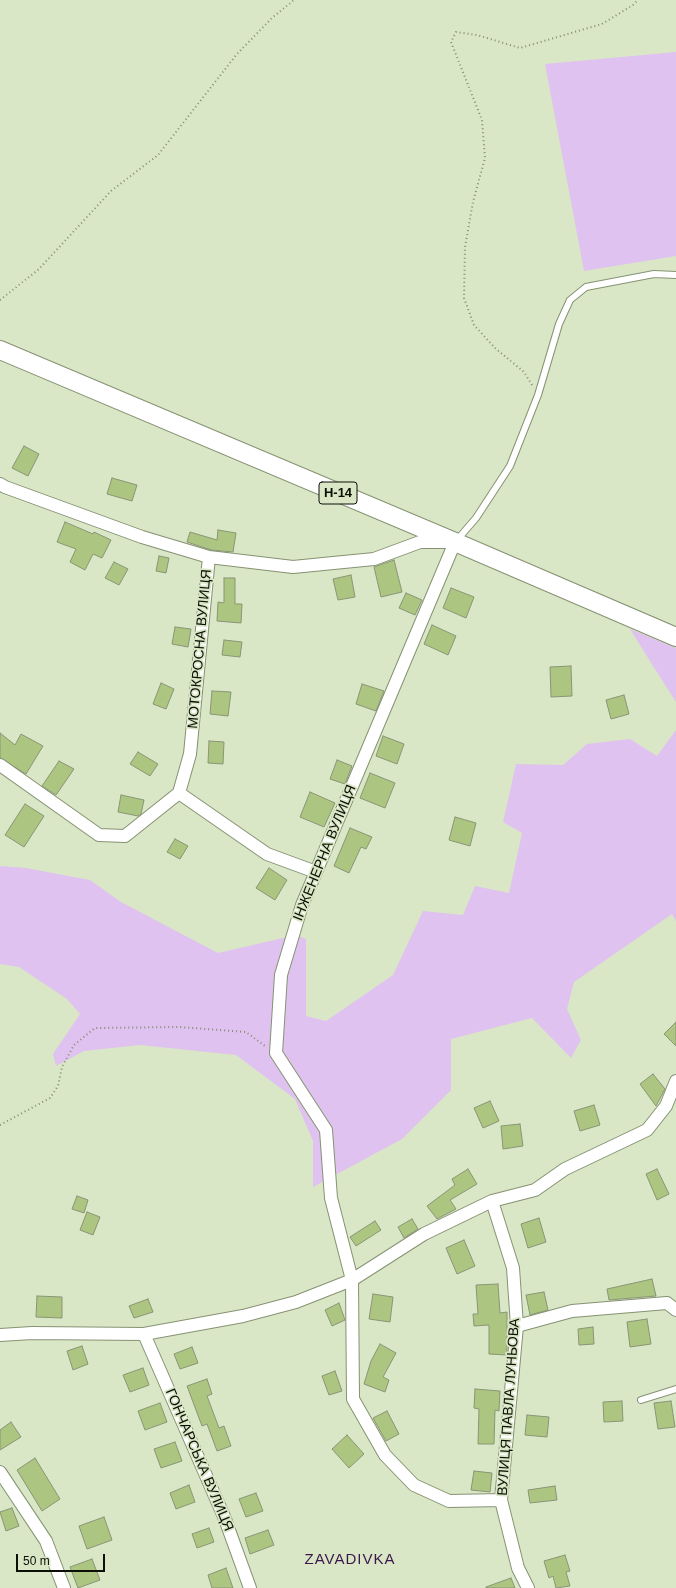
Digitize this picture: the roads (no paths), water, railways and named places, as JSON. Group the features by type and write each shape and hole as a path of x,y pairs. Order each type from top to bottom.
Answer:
{"main road":[{"name":"Н-14","path":"0,350 676,637"}],"street":[{"name":"МОТОКРОСНА ВУЛИЦЯ","path":"0,484 142,537 209,557 190,754 179,793"},
{"path":"209,557 293,567 374,559 420,542 455,542"},
{"name":"ІНЖЕНЕРНА ВУЛИЦЯ","path":"352,1280 331,1198 326,1130 276,1053 281,975 302,905 455,542"},
{"path":"0,765 99,835 125,836 179,793 267,854 316,872"},
{"path":"0,1335 32,1333 144,1334 243,1316 296,1302 352,1280 424,1234 492,1201 535,1190 565,1169 647,1130 666,1106 676,1081"},
{"name":"ВУЛИЦЯ ПАВЛА ЛУНЬОВА","path":"492,1201 513,1268 517,1326 501,1500 518,1568 528,1588"},
{"path":"352,1280 353,1399 384,1454 414,1485 449,1501 501,1500"},
{"path":"517,1326 572,1311 667,1303 676,1310"},
{"name":"ГОНЧАРСЬКА ВУЛИЦЯ","path":"144,1334 225,1519 250,1588"},
{"path":"0,1472 46,1541 64,1588"}],"lane":[{"path":"455,542 476,518 510,466 538,395 559,324 570,300 586,286 654,274 676,275"},
{"path":"641,1400 676,1389"}],"district":[{"name":"ZAVADIVKA","path":"350,1560"}]}
